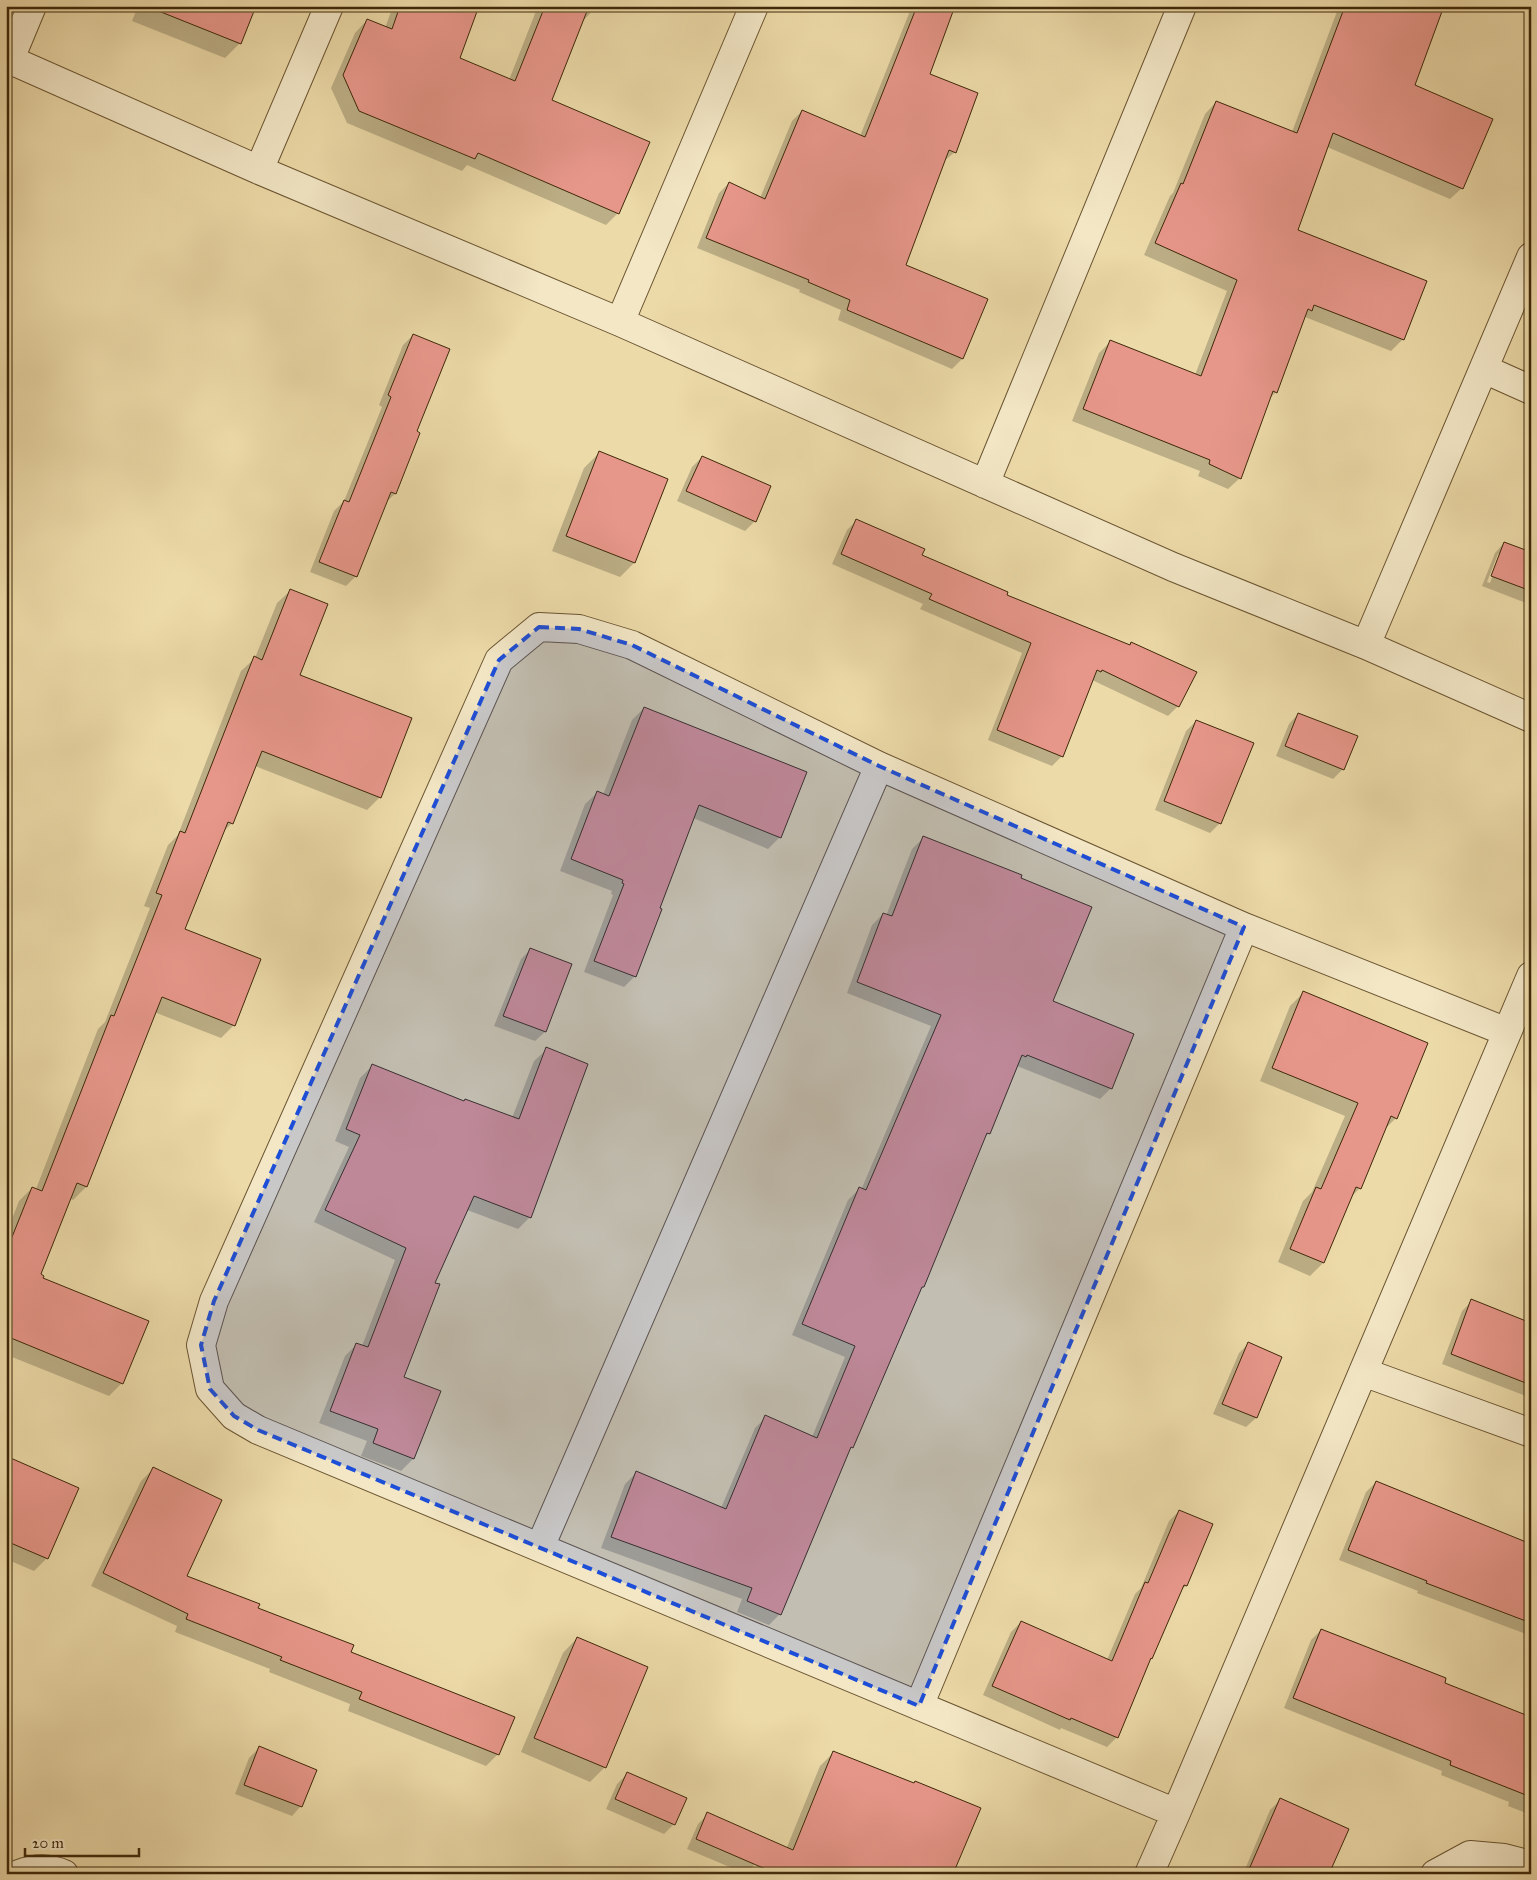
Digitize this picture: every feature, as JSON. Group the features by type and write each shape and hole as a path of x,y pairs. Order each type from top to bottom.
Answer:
{"street":[{"path":"32,6 8,58 259,170 620,322 1173,567 1366,645 1531,718"},
{"path":"259,170 329,6"},
{"path":"620,322 754,6"},
{"path":"985,484 1182,6"},
{"path":"1366,645 1531,257"},
{"path":"1484,369 1531,390"},
{"path":"1176,1813 258,1430 234,1416 210,1389 201,1345 214,1301 498,660 539,627 579,629 632,645 879,766 1244,927 1507,1032"},
{"path":"540,1547 879,766"},
{"path":"919,1706 1244,927"},
{"path":"1149,1874 1531,976"},
{"path":"1363,1372 1531,1434"},
{"path":"1435,1874 1470,1855 1504,1858 1531,1865"},
{"path":"19,1874 30,1869 52,1869 64,1874"}],"highlighted area":[{"path":"539,627 579,629 632,645 879,766 1244,927 919,1706 258,1430 234,1416 210,1389 201,1345 214,1301 499,660"}],"building":[{"path":"151,6 256,6 241,44 151,8"},
{"path":"400,6 479,6 460,58 515,81 545,6 589,6 552,100 650,142 619,214 478,153 475,159 359,111 343,75 367,19 392,29"},
{"path":"917,6 955,6 930,74 978,93 956,153 949,150 906,265 988,299 963,359 847,310 850,300 808,282 809,280 706,238 729,182 765,199 802,110 865,137"},
{"path":"1345,6 1444,6 1415,85 1493,119 1463,189 1333,133 1298,230 1427,281 1404,340 1314,305 1312,311 1308,309 1277,393 1273,391 1241,479 1209,464 1210,460 1083,409 1110,340 1201,376 1237,280 1155,243 1181,183 1183,184 1216,101 1297,133"},
{"path":"413,334 450,349 417,431 420,433 396,494 391,492 357,577 319,562 344,500 349,502 391,397 388,395"},
{"path":"599,451 668,479 635,563 566,536"},
{"path":"702,456 771,486 756,522 686,491"},
{"path":"856,519 925,549 922,555 1008,592 1007,595 1130,645 1131,642 1197,672 1179,707 1102,670 1101,672 1097,670 1063,757 997,730 1031,643 929,599 932,594 841,554"},
{"path":"1504,542 1531,552 1531,591 1491,576"},
{"path":"290,589 328,604 300,675 412,718 381,798 262,751 233,824 228,822 185,929 261,959 235,1026 162,997 87,1187 77,1183 41,1274 44,1276 43,1278 149,1321 123,1384 6,1336 6,1252 32,1187 42,1191 111,1015 114,1016 162,895 156,893 180,831 185,833 254,656 262,660"},
{"path":"644,707 807,772 781,838 699,805 636,977 594,961 624,884 622,883 623,880 571,859 597,791 609,796"},
{"path":"1298,713 1358,736 1344,770 1285,746"},
{"path":"1196,720 1254,743 1221,824 1164,801"},
{"path":"923,836 1022,875 1021,878 1092,907 1053,1001 1134,1034 1112,1089 1027,1055 1026,1057 1022,1055 990,1134 987,1133 924,1287 922,1287 853,1448 851,1447 781,1615 747,1601 752,1588 611,1537 636,1471 726,1509 765,1415 817,1438 855,1346 802,1324 859,1187 866,1190 941,1015 857,982 883,913 892,916"},
{"path":"530,948 572,964 546,1032 503,1016"},
{"path":"1303,991 1428,1043 1397,1119 1391,1116 1361,1189 1356,1187 1324,1263 1290,1249 1316,1187 1321,1189 1358,1103 1272,1068"},
{"path":"546,1047 588,1064 531,1218 474,1196 435,1283 440,1284 404,1377 441,1391 414,1459 373,1443 378,1429 330,1411 356,1343 368,1347 406,1248 325,1210 360,1135 346,1129 372,1064 464,1101 465,1099 519,1119"},
{"path":"1471,1299 1531,1323 1531,1385 1451,1354"},
{"path":"1248,1342 1282,1357 1257,1418 1222,1404"},
{"path":"6,1456 79,1488 48,1559 6,1541"},
{"path":"153,1467 222,1500 187,1576 260,1604 258,1608 354,1645 351,1652 515,1717 499,1755 359,1699 362,1692 280,1660 282,1657 186,1619 188,1614 103,1573"},
{"path":"1376,1481 1531,1544 1531,1623 1426,1583 1427,1581 1348,1550"},
{"path":"1179,1510 1213,1524 1187,1586 1184,1585 1151,1658 1118,1738 1071,1718 1070,1720 992,1686 1021,1621 1112,1661 1145,1582 1148,1583"},
{"path":"1321,1629 1446,1678 1445,1683 1531,1717 1531,1797 1450,1765 1451,1761 1293,1698"},
{"path":"577,1637 648,1667 606,1768 534,1738"},
{"path":"259,1746 317,1770 302,1807 244,1785"},
{"path":"833,1751 981,1808 953,1874 777,1874 696,1839 707,1812 793,1850"},
{"path":"627,1772 687,1798 675,1825 615,1799"},
{"path":"1280,1798 1349,1829 1329,1874 1247,1874"}]}
